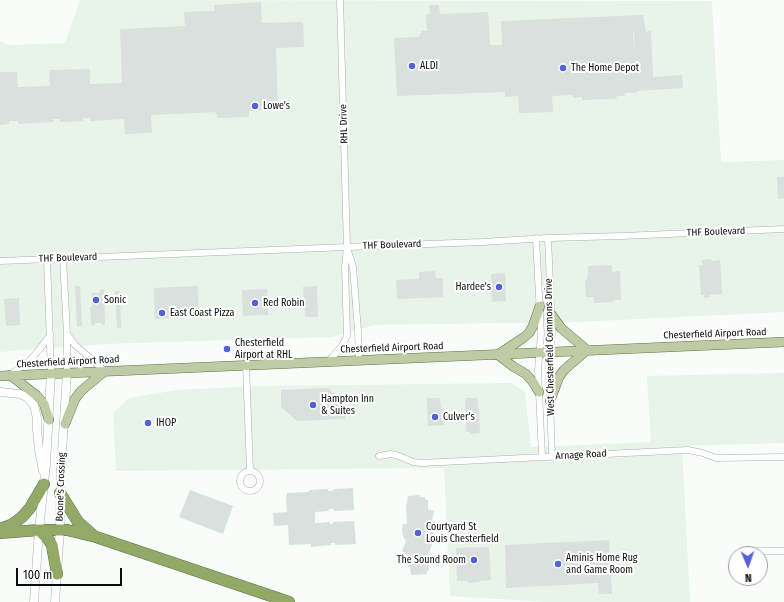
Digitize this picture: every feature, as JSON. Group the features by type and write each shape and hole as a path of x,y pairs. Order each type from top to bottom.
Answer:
{"highway":[{"path":"0,529 22,517 30,508 44,482"},
{"path":"60,492 78,522 96,537"},
{"path":"0,533 60,529 67,530 96,537 289,602"},
{"path":"39,530 52,545 57,574"}],"main road":[{"path":"539,392 526,374 498,355 528,333 533,326 540,306"},
{"path":"550,401 559,377 564,370 587,350 561,328 551,314"},
{"name":"Chesterfield Airport Road","path":"0,376 784,342"},
{"path":"65,424 75,399 81,391 105,371"},
{"path":"10,375 36,395 44,404 49,420"}],"street":[{"name":"RHL Drive","path":"328,362 342,346 347,336 345,267 347,247 340,0"},
{"name":"THF Boulevard","path":"0,261 784,229"},
{"name":"West Chesterfield Commons Drive","path":"536,238 541,334 538,370 542,457"},
{"name":"West Chesterfield Commons Drive","path":"548,238 552,332 549,371 552,457"},
{"name":"RHL Drive","path":"347,247 353,267 359,360"},
{"path":"63,258 67,334 67,373"},
{"path":"47,259 52,373"},
{"path":"10,375 29,361 50,334"},
{"path":"67,334 75,345 105,371"},
{"path":"246,365 250,471"},
{"name":"Boone's Crossing","path":"34,602 52,373"},
{"name":"Boone's Crossing","path":"56,602 60,529 60,492 67,373"},
{"path":"0,392 20,394 27,397 34,405 37,418 39,450 44,482"},
{"name":"Arnage Road","path":"379,456 391,454 413,462 421,463 688,450 703,453 716,458 784,457"},
{"path":"768,551 784,551"}],"shaded area":[{"path":"80,0 712,1 721,162 784,160 784,312 577,322 375,325 332,337 105,344 0,352 0,41 8,45 65,43"},
{"path":"784,373 784,443 682,446 690,602 547,602 450,596 444,468 116,471 113,413 129,398 177,390 256,386 512,383 525,392 531,447 651,442 647,376"}],"building":[{"path":"261,2 262,23 303,22 304,47 276,48 278,109 249,111 249,117 217,118 216,112 151,115 152,133 125,134 124,119 90,121 90,118 83,118 83,121 60,122 60,119 53,119 53,122 18,124 18,121 9,121 9,124 0,125 0,72 17,72 18,87 50,86 49,70 90,69 90,84 122,83 120,29 185,26 184,12 215,11 214,5"},
{"path":"429,5 439,5 440,14 488,12 490,45 502,45 501,21 643,15 646,32 651,31 653,77 682,75 683,88 624,93 625,96 616,96 617,99 582,100 582,97 573,98 573,95 552,96 553,112 519,113 518,96 505,97 505,92 397,96 394,38 419,37 422,31 427,31 426,14 430,14","holes":["633,32 634,32 635,57"]},
{"path":"777,177 784,177 784,198 778,199"},
{"path":"711,259 711,261 720,260 722,294 710,295 710,297 704,298 704,295 701,295 699,265 703,265 702,260"},
{"path":"612,265 612,272 620,271 621,300 594,303 594,297 586,297 585,280 587,280 588,276 588,266"},
{"path":"435,271 436,278 443,278 443,297 397,299 396,280 419,279 419,272"},
{"name":"Hardee's","path":"505,273 506,301 492,302 491,274"},
{"path":"75,286 80,286 82,326 77,327"},
{"path":"198,286 199,317 155,319 154,288"},
{"path":"317,286 318,317 305,317 303,287"},
{"path":"104,289 105,325 96,323 93,326 91,324 90,307 92,307 92,293 100,293 100,290"},
{"name":"Red Robin","path":"267,289 268,315 243,316 242,290"},
{"path":"115,291 120,291 121,328 117,328"},
{"path":"19,298 20,325 6,326 4,299"},
{"name":"Hampton Inn & Suites","path":"328,388 344,403 345,419 297,421 281,407 281,390"},
{"name":"Culver's","path":"427,398 440,398 441,409 443,409 444,425 428,426"},
{"path":"465,398 477,398 480,433 470,434 470,432 466,432"},
{"path":"353,488 354,510 334,511 334,509 329,509 329,511 315,512 315,523 330,522 330,524 333,524 333,522 354,521 356,544 335,545 335,543 331,543 331,545 311,547 311,544 289,545 288,525 274,526 273,513 287,512 287,493 328,489 328,491 333,491 333,489"},
{"path":"190,490 233,506 223,534 179,517"},
{"name":"Courtyard St Louis Chesterfield","path":"420,495 420,497 425,497 425,500 428,500 428,509 434,511 431,527 428,527 428,530 433,530 433,541 429,553 429,571 427,571 427,574 411,575 406,554 402,551 406,539 405,541 402,529 403,524 407,524 406,505 408,496"},
{"name":"Aminis Home Rug and Game Room","path":"609,540 612,594 599,594 598,583 506,588 505,545"},
{"path":"489,547 491,580 468,583 468,581 457,581 456,548"}],"place":[{"name":"ALDI","path":"412,66"},
{"name":"The Home Depot","path":"563,68"},
{"name":"Lowe's","path":"255,106"},
{"name":"Hardee's","path":"499,287"},
{"name":"Sonic","path":"96,300"},
{"name":"Red Robin","path":"255,303"},
{"name":"East Coast Pizza","path":"162,313"},
{"name":"Chesterfield Airport at RHL","path":"227,349"},
{"name":"Hampton Inn & Suites","path":"313,405"},
{"name":"Culver's","path":"435,417"},
{"name":"IHOP","path":"148,423"},
{"name":"Courtyard St Louis Chesterfield","path":"418,533"},
{"name":"The Sound Room","path":"474,560"},
{"name":"Aminis Home Rug and Game Room","path":"558,564"}]}
